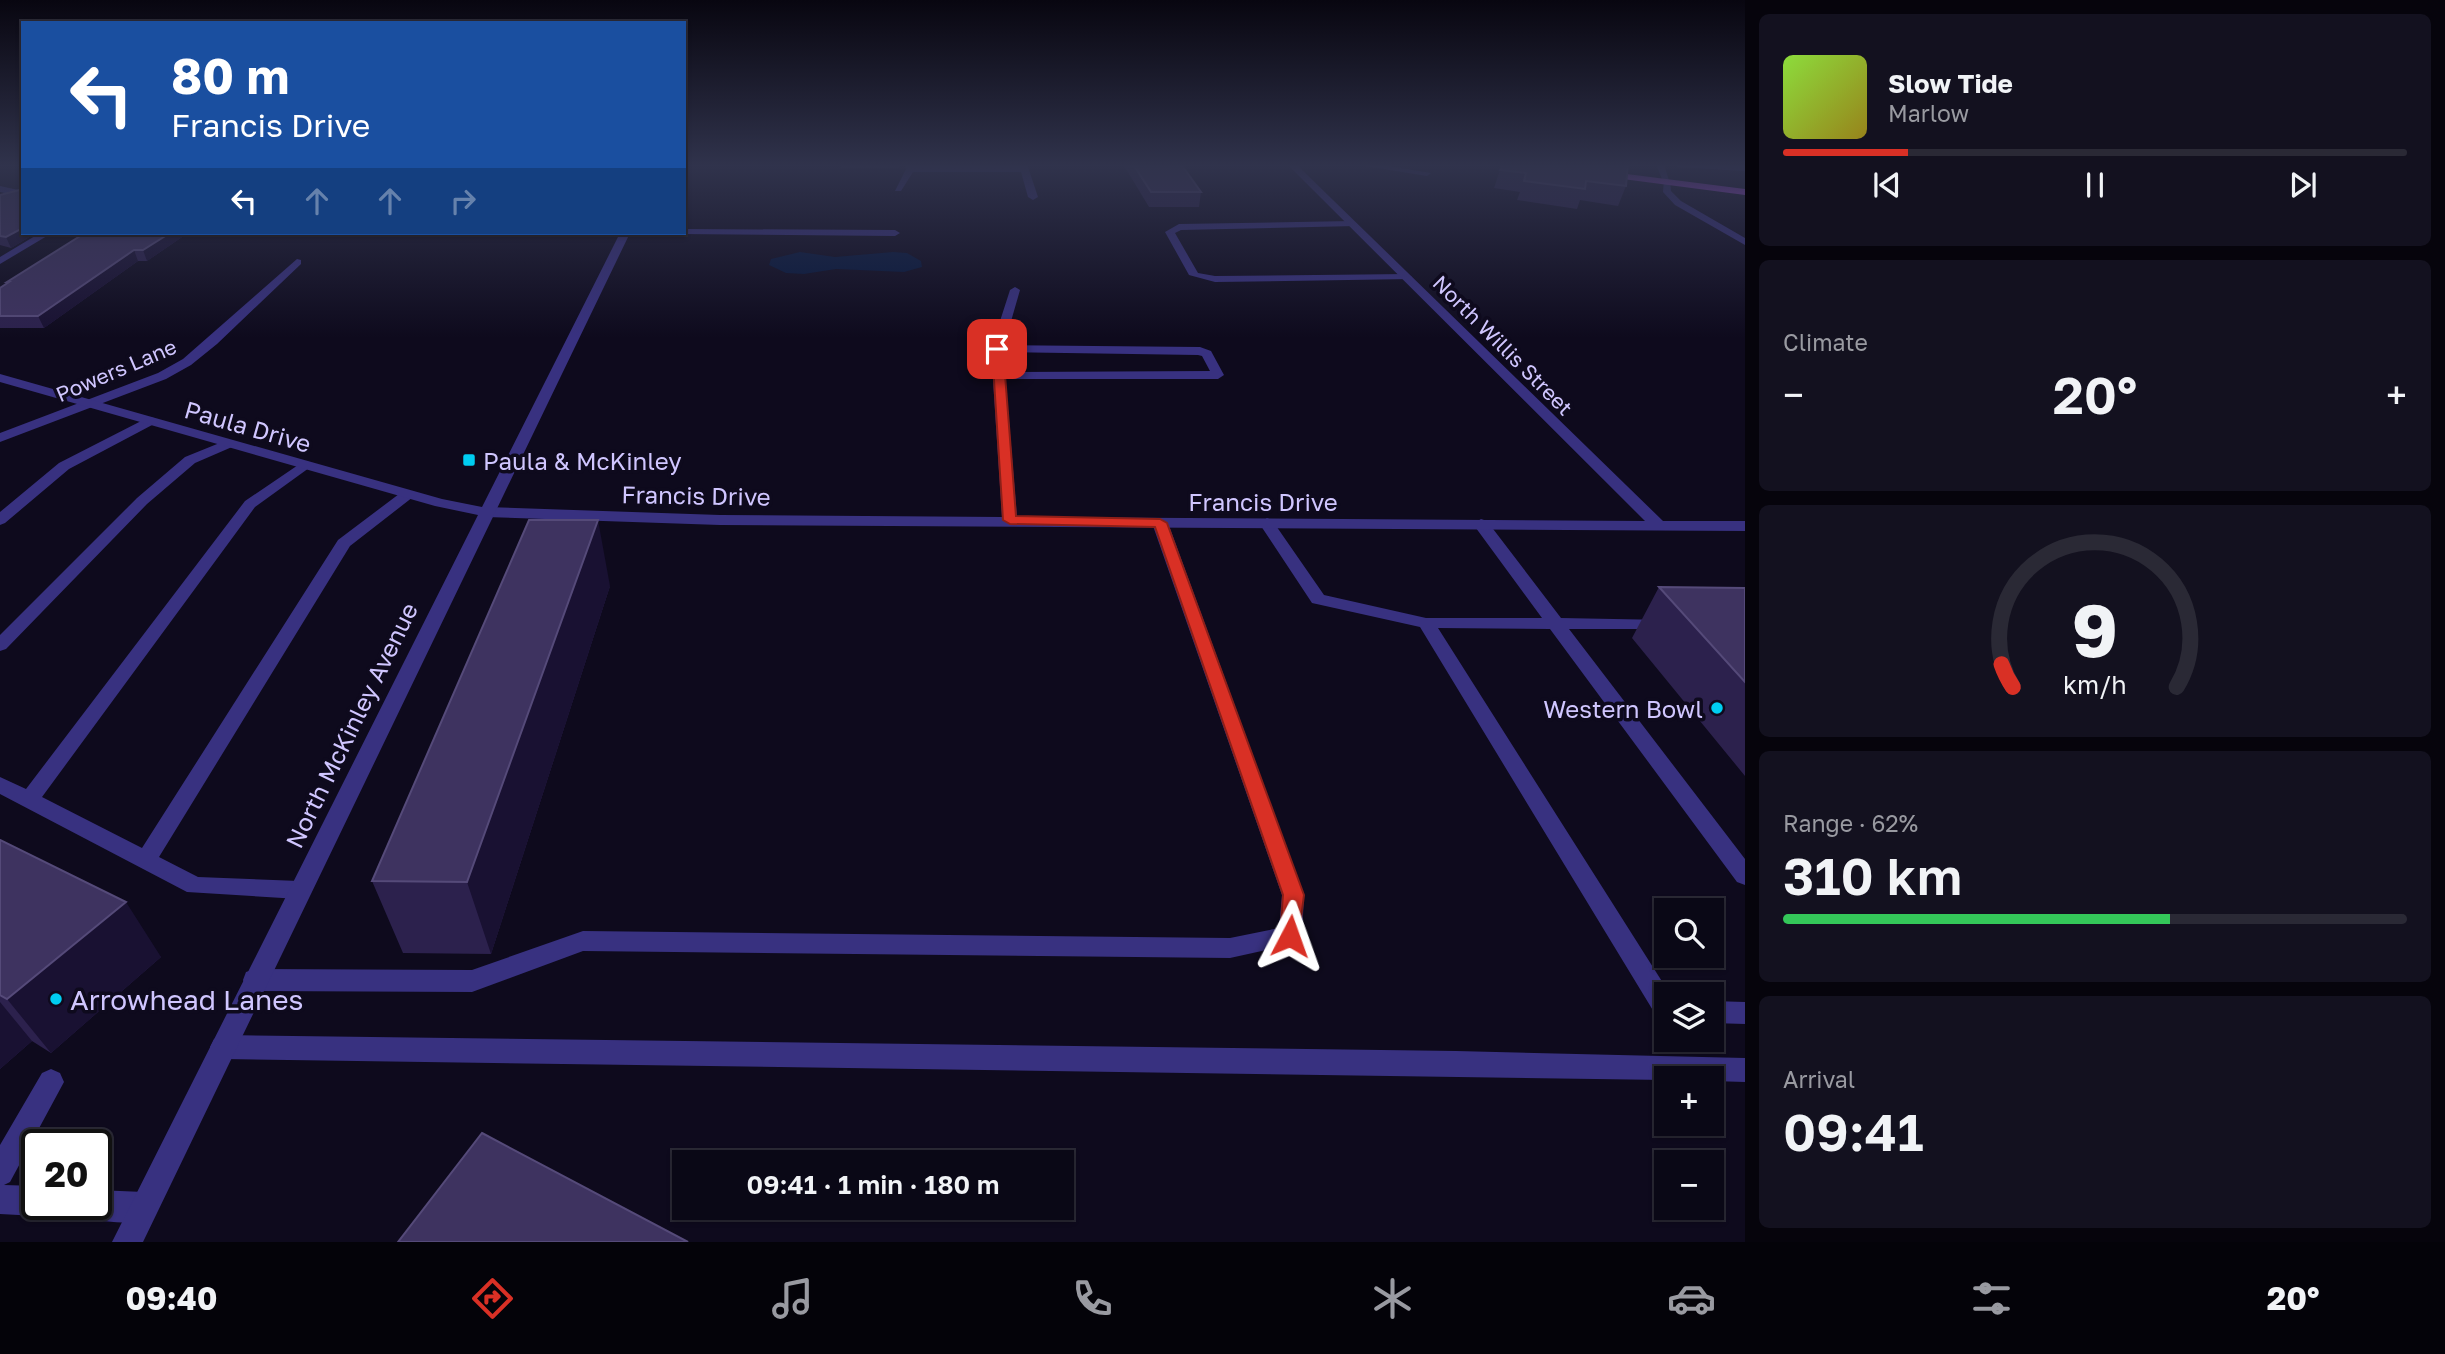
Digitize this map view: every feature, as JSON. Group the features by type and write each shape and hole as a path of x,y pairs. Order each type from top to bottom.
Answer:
{"street":[{"path":"1711,222 1745,242"},
{"name":"North Willis Street","path":"1352,224 1658,525"},
{"path":"1352,224 1180,228 1170,232 1194,275 1215,279 1407,277"},
{"path":"686,232 895,233"},
{"path":"0,261 44,235"},
{"name":"North McKinley Avenue","path":"127,1242 624,235"},
{"name":"Powers Lane","path":"0,438 162,376 187,362 297,261"},
{"path":"1010,520 997,349 1015,290"},
{"path":"997,349 1200,351 1208,354 1218,375 998,375"},
{"name":"Paula Drive","path":"0,378 408,494 486,512"},
{"path":"0,520 64,466 149,421"},
{"path":"0,645 142,501 190,460 227,443"},
{"path":"29,800 250,504 304,465"},
{"path":"146,860 344,544 408,494"},
{"name":"Francis Drive","path":"486,512 720,520 1745,526"},
{"path":"255,980 472,981 583,941 1230,948 1290,936 1293,895 1160,523"},
{"path":"1267,523 1318,599 1426,623 1677,624"},
{"path":"1480,524 1745,876"},
{"path":"1426,623 1654,990"},
{"path":"0,785 195,886 299,890"},
{"path":"1724,1012 1745,1013"},
{"path":"223,1047 1456,1063 1745,1070"},
{"path":"0,1172 51,1082"},
{"path":"0,1199 21,1200"},
{"path":"112,1205 144,1207"}],"water":[{"path":"800,252 835,257 907,253 921,261 922,267 904,272 836,269 804,274 786,273 769,265 771,259"}],"building":[{"path":"0,222 21,222 21,229 6,237 0,236"},
{"path":"82,235 167,235 143,250 134,250 38,316 0,316 0,288"},
{"path":"529,520 598,520 467,882 372,881"},
{"path":"1659,587 1745,588 1745,682"},
{"path":"0,840 126,902 7,999 0,995"},
{"path":"482,1133 688,1242 398,1242"}],"place":[{"name":"Paula & McKinley","path":"469,460"},
{"name":"Western Bowl","path":"1717,708"},
{"name":"Arrowhead Lanes","path":"56,999"}],"route":[{"path":"997,349 1010,520 1160,523 1293,895 1290,936"}]}
